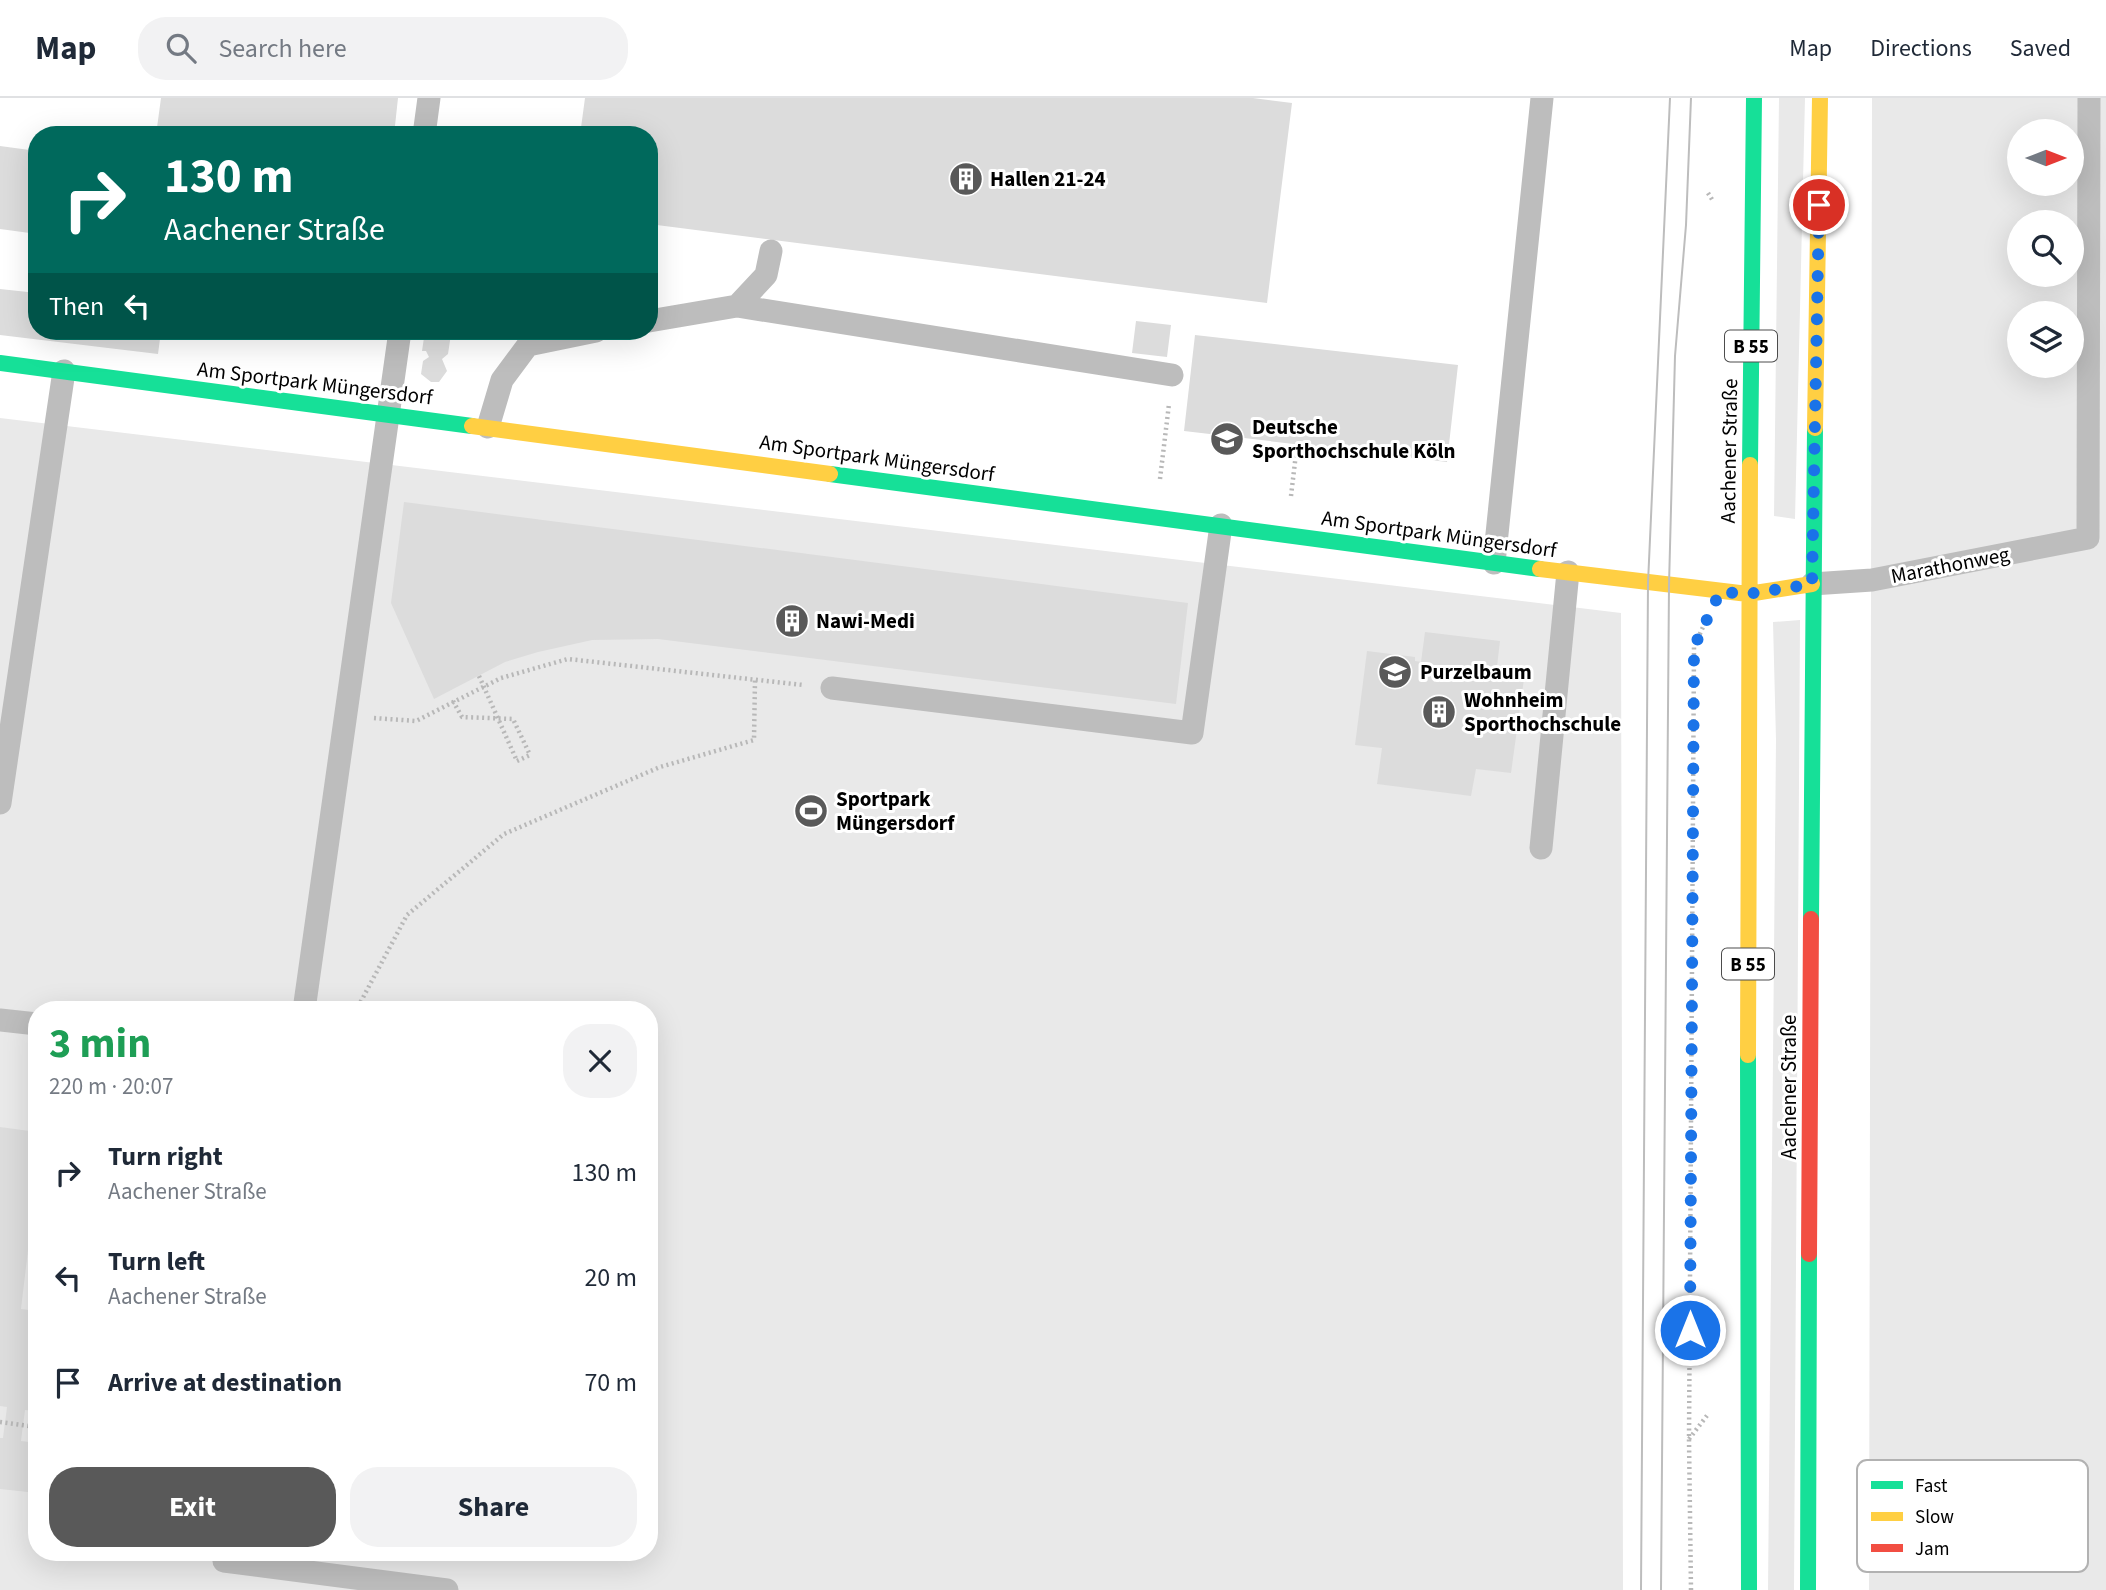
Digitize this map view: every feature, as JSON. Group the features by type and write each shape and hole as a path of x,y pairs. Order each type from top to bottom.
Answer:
{"main road":[{"name":"Aachener Straße","path":"1749,1590 1748,594 1754,98"},
{"name":"Aachener Straße","path":"1808,1590 1812,584 1820,98"},
{"name":"Am Sportpark Müngersdorf","path":"0,363 488,426 1494,563 1748,594"},
{"path":"1748,594 1812,584"}],"lane":[{"path":"425,126 429,98"},
{"path":"1494,563 1542,98"},
{"name":"Marathonweg","path":"1812,584 1872,580 2088,538 2089,98"},
{"path":"737,306 766,275 771,251"},
{"path":"658,319 737,306 1172,376"},
{"path":"304,1001 399,340"},
{"path":"488,426 502,380 528,345 552,340"},
{"path":"0,803 64,371"},
{"path":"831,688 1192,733 1221,525"},
{"path":"1541,848 1568,572"},
{"path":"0,1020 28,1023"},
{"path":"251,1561 447,1590"}],"path":[{"path":"1161,465 1167,418"},
{"path":"1291,497 1297,444"},
{"path":"1691,1590 1689,1439 1694,647 1720,592"},
{"path":"345,715 416,721 501,678 568,659 831,688"},
{"path":"499,722 513,716 530,755 517,761 504,732 478,676 499,722 504,732"},
{"path":"361,1001 407,915 504,834 660,767 754,740 755,680"},
{"path":"453,701 462,718 513,719 518,728"},
{"path":"0,1422 28,1426"}],"shaded area":[{"path":"1779,98 1805,98 1795,519 1774,516"},
{"path":"1872,98 2106,98 2106,1590 1869,1590 1869,1572 2088,1572 2088,1460 1869,1460"},
{"name":"Sportpark Müngersdorf","path":"0,418 1621,613 1623,1590 0,1590"},
{"path":"1800,620 1794,1590 1768,1590 1776,740 1773,622"}],"building":[{"path":"161,98 398,98 395,126 157,126"},
{"name":"Hallen 21-24","path":"585,98 1253,98 1292,103 1267,303 658,225 658,126 581,126"},
{"path":"0,146 28,150 28,233 0,229"},
{"path":"0,289 28,292 28,338 0,335"},
{"path":"1136,321 1171,325 1167,357 1132,353"},
{"path":"1195,335 1458,365 1447,462 1184,431"},
{"path":"42,340 160,340 158,354"},
{"path":"424,340 450,340 448,354 442,359 447,371 439,382 431,382 421,374 423,361 429,357 426,351 422,351"},
{"name":"Nawi-Medi","path":"404,502 1188,603 1176,704 658,639 592,640 538,652 505,662 434,699 391,603"},
{"name":"Wohnheim Sporthochschule","path":"1425,632 1500,641 1496,675 1524,679 1511,773 1476,769 1471,796 1377,784 1382,748 1355,745 1367,651 1415,657 1415,661 1421,662"},
{"path":"0,1127 28,1131 28,1250 21,1309 28,1310 28,1410 25,1410 21,1441 28,1442 28,1492 0,1489 0,1438 3,1438 7,1407 0,1406"}],"tram line":[{"path":"1641,1590 1648,583 1670,98"},
{"path":"1661,1590 1669,585 1675,356 1686,225 1691,98"}],"traffic: fast":[{"path":"1750,465 1754,98"},
{"path":"0,363 472,426"},
{"path":"1811,919 1815,428"},
{"path":"830,474 1540,569"},
{"path":"1748,1055 1749,1590"},
{"path":"1808,1590 1809,1254"}],"traffic: slow":[{"path":"1815,428 1820,98"},
{"path":"472,426 830,474"},
{"path":"1748,1055 1750,465"},
{"path":"1540,569 1748,594 1812,584"}],"traffic: jam":[{"path":"1809,1254 1811,919"}],"place":[{"name":"Hallen 21-24","path":"966,179"},
{"name":"Deutsche Sporthochschule Köln","path":"1227,439"},
{"name":"Nawi-Medi","path":"792,621"},
{"name":"Purzelbaum","path":"1395,672"},
{"name":"Wohnheim Sporthochschule","path":"1439,712"},
{"name":"Sportpark Müngersdorf","path":"811,811"}],"route":[{"path":"1690,1330 1694,647 1720,592 1748,594 1812,584 1819,205"}]}
